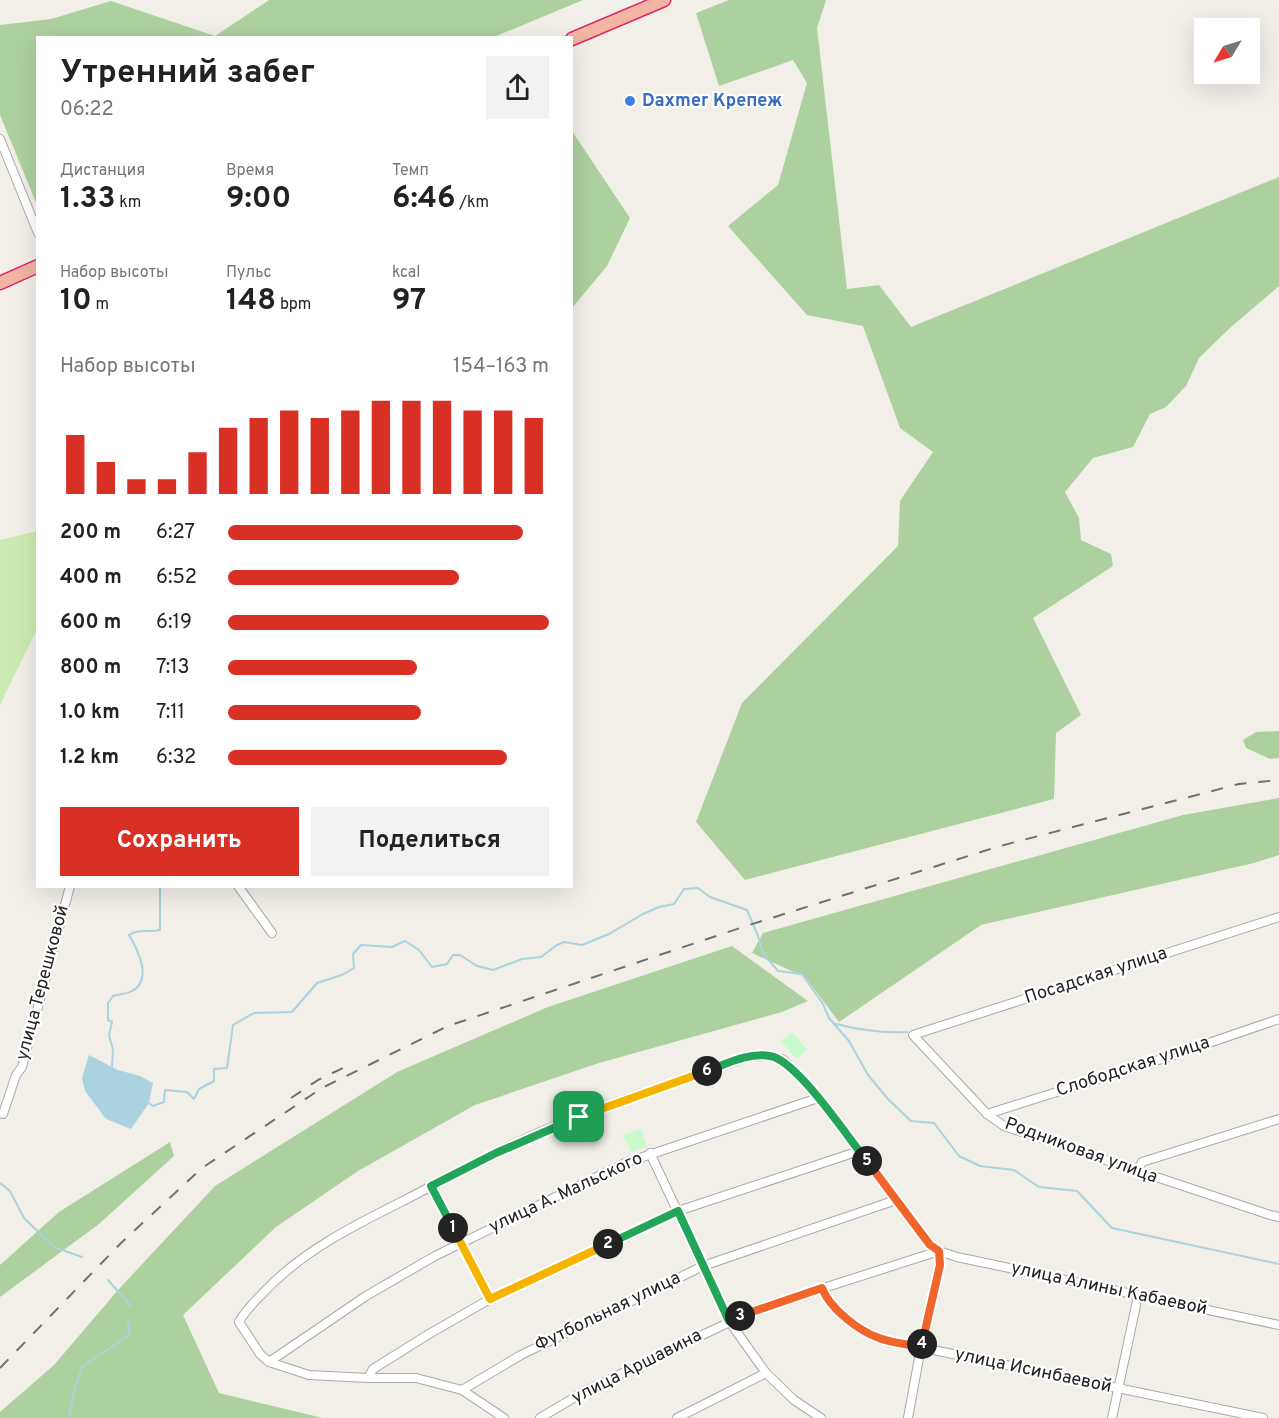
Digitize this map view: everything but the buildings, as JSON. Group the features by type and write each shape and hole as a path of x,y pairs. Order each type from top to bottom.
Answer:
{"highway":[{"path":"573,39 664,0"},
{"path":"0,283 36,267"}],"street":[{"path":"0,140 36,228"},
{"name":"улица Терешковой","path":"3,1114 21,1066 69,888"},
{"path":"239,888 272,933"},
{"name":"Посадская улица","path":"913,1035 1279,917"},
{"name":"Слободская улица","path":"987,1114 1165,1058 1279,1019"},
{"name":"Родниковая улица","path":"913,1035 987,1114 1004,1126 1137,1172 1279,1216"},
{"path":"504,1418 462,1390 417,1378 309,1375 269,1362 260,1354 239,1322 243,1313 272,1283 320,1245 496,1153 562,1123 748,1057 769,1056 782,1059 818,1098 930,1245 939,1251 940,1265 921,1347 908,1418"},
{"name":"улица А. Мальского","path":"269,1362 366,1296 435,1256 625,1163 818,1098"},
{"path":"1137,1172 1142,1162 1279,1119"},
{"path":"368,1378 374,1369 490,1299 678,1211 859,1151"},
{"path":"650,1153 729,1321 766,1373 794,1400 821,1418"},
{"path":"431,1186 490,1299"},
{"name":"Футбольная улица","path":"462,1390 473,1381 521,1355 703,1266 896,1200"},
{"name":"улица Аршавина","path":"540,1418 587,1390 754,1310 939,1251"},
{"name":"улица Алины Кабаевой","path":"939,1251 957,1257 1279,1325"},
{"name":"улица Исинбаевой","path":"822,1288 833,1305 864,1331 880,1339 1263,1418"},
{"path":"1112,1418 1138,1296"},
{"path":"679,1418 766,1373"}],"green space":[{"path":"269,0 583,0 496,36 215,36"},
{"path":"729,0 826,0 817,28 847,289 879,285 911,327 1279,177 1279,286 1199,358 1186,386 1166,407 1150,414 1133,447 1093,458 1065,492 1079,518 1081,540 1111,554 1113,566 1033,618 1081,715 1056,733 1054,799 745,880 696,822 742,703 898,546 900,501 933,452 900,428 863,326 807,315 728,226 778,185 807,83 793,60 719,86 696,13"},
{"path":"111,1 215,36 36,36 36,203 0,115 0,25 51,19"},
{"path":"573,132 630,218 607,266 573,307"},
{"path":"36,531 36,631 0,705 0,540"},
{"path":"1279,731 1279,758 1270,759 1246,748 1243,740 1256,732"},
{"path":"1279,798 1279,855 1254,863 981,925 839,1022 805,977 752,953 763,933 1183,815"},
{"path":"732,946 808,1001 782,1012 599,1063 475,1105 358,1171 276,1227 183,1315 219,1393 323,1418 0,1418 0,1412 54,1365 118,1290 215,1186 397,1072 548,1007"},
{"path":"792,1032 807,1049 796,1059 781,1041"},
{"path":"641,1129 647,1147 631,1152 623,1135"},
{"path":"170,1142 174,1156 99,1224 0,1297 0,1265 59,1212"}],"water":[{"path":"89,1055 118,1070 140,1076 153,1083 149,1103 131,1129 106,1119 85,1091 82,1078"}],"waterway":[{"path":"112,1066 113,1050 109,1035 112,1022 108,1020 108,1003 113,996 132,991 142,980 142,964 129,935 160,930 160,888"},
{"path":"149,1103 153,1106 164,1102 165,1090 187,1092 194,1099 199,1089 214,1081 214,1069 227,1068 233,1025 254,1013 292,1012 317,983 342,975 354,968 353,954 361,945 392,947 405,941 419,950 432,967 447,964 453,955 460,955 477,966 493,970 522,959 541,957 564,942 582,945 609,934 643,914 674,904 684,889 698,888 710,897 747,910 763,953 778,971 802,974 823,1004 829,1018 849,1041 868,1075 888,1099 911,1121 934,1123 959,1156 980,1166 1014,1170 1039,1187 1077,1191 1112,1228 1279,1264"},
{"path":"836,1024 871,1031 907,1032"},
{"path":"0,1183 10,1191 24,1218 54,1247 82,1257"},
{"path":"108,1280 131,1306"},
{"path":"69,1418 75,1387 83,1366 129,1335 128,1322"}],"railway":[{"path":"0,1368 121,1243 202,1168 322,1088 448,1026 743,927 1000,846 1239,784 1279,780"},
{"path":"291,1098 318,1080 345,1067"}],"place":[{"name":"Daxmer Крепеж","path":"630,101"}],"route":[{"path":"769,1056 782,1059 818,1098 930,1245 939,1251 940,1265 921,1347 880,1339 864,1331 833,1305 822,1288 754,1310 729,1321 678,1211 490,1299 431,1186 496,1153 579,1117 748,1057 769,1056"}]}
